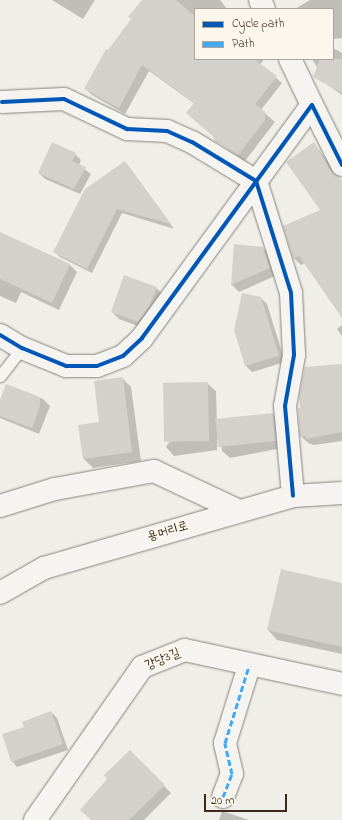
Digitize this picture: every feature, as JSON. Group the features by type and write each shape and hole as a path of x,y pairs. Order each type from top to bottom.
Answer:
{"street":[{"path":"290,60 342,165"},
{"path":"2,102 64,99 127,129 167,131 192,142 256,181 290,293 294,355 286,406 293,496"},
{"path":"0,335 22,348 66,366 97,366 123,356 142,338 312,105"},
{"path":"0,506 55,489 154,471 239,511"},
{"name":"용머리로","path":"0,593 44,568 293,496 342,493"},
{"name":"강당3길","path":"35,820 142,667 185,650 249,666 342,684"},
{"path":"223,797 232,774 225,743 249,666"}],"lane":[{"path":"0,376 22,348"}],"building":[{"path":"142,0 176,0 194,15 194,60 255,60 277,76 255,104 265,112 265,120 238,155 213,140 215,138 186,113 194,103 142,65 119,108 84,89 106,49 108,50 131,19 128,17"},
{"path":"342,59 342,93 313,77 320,60"},
{"path":"52,142 76,153 72,161 86,167 74,189 38,173"},
{"path":"314,142 331,171 342,180 342,318 299,256 293,258 283,226 320,210 286,162"},
{"path":"125,161 171,224 117,209 87,269 53,252 85,189"},
{"path":"0,232 70,264 52,303 0,279"},
{"path":"234,244 263,247 270,268 231,285"},
{"path":"124,275 157,287 150,305 138,322 111,312"},
{"path":"242,293 261,297 279,356 245,366 234,330"},
{"path":"342,364 342,432 306,439 306,436 300,437 298,408 300,408 299,397 305,367"},
{"path":"123,377 132,452 83,459 78,425 99,422 94,381"},
{"path":"208,382 209,441 164,442 163,383"},
{"path":"6,384 40,397 40,406 32,428 0,416 0,400"},
{"path":"273,413 276,441 218,447 215,419"},
{"path":"281,569 342,583 342,647 267,630"},
{"path":"51,711 63,744 11,762 2,734 24,727 22,722"},
{"path":"130,750 165,785 129,820 91,820 80,810 107,779 104,775"}],"marked path":[{"path":"223,797 232,774 225,743 249,666"}],"cycle path":[{"path":"2,102 64,99 127,129 167,131 192,142 256,181 291,293 294,355 285,406 293,496"},
{"path":"0,335 22,348 66,366 97,366 123,356 142,338 312,105 342,165"}]}
